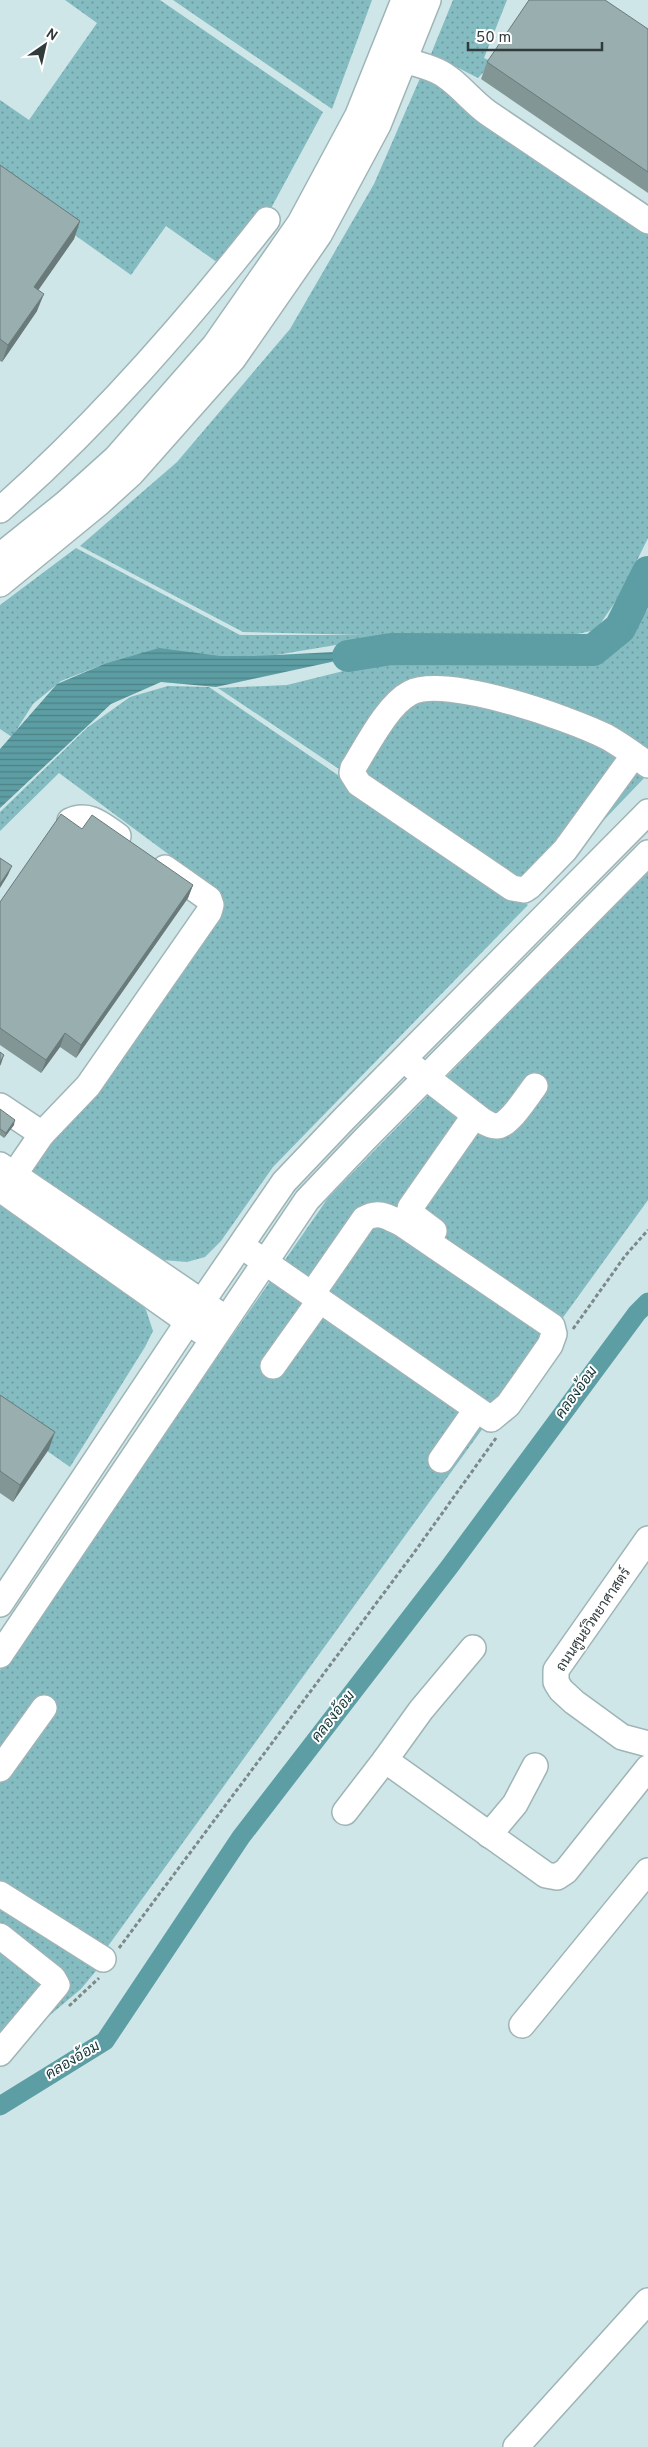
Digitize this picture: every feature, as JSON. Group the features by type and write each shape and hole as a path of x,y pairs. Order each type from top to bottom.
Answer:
{"street":[{"path":"0,584 92,493 131,474 233,359 318,235 378,125 404,0"},
{"path":"393,57 428,0"},
{"path":"393,57 438,71 453,82 471,101 648,221"},
{"path":"0,510 50,463 162,347 267,220"},
{"path":"50,463 92,493"},
{"path":"50,463 72,511"},
{"path":"0,556 72,511"},
{"path":"430,687 472,691 554,716 607,738 641,760 565,850 530,886 519,890 512,888 359,784 352,774 353,768 394,706 411,692 430,687"},
{"path":"0,1604 9,1572 195,1312 284,1182 648,812"},
{"path":"70,821 77,818 95,820 209,899 212,905 88,1086 42,1134 4,1180 195,1312 213,1339"},
{"path":"0,1655 307,1200 648,853"},
{"path":"403,1060 475,1115 488,1124 497,1126 506,1124 535,1086"},
{"path":"0,1106 42,1134"},
{"path":"475,1115 412,1203 410,1214 569,1330"},
{"path":"241,1246 316,1297 476,1410 491,1419 508,1405 550,1345 554,1334 552,1326 402,1224 381,1214 372,1214 364,1218 316,1297 273,1366"},
{"path":"195,1312 226,1318"},
{"path":"441,1460 476,1410"},
{"name":"ถนนศูนย์วิทยาศาสตร์","path":"648,1539 556,1670 556,1682 561,1690 574,1702 622,1736 648,1744"},
{"path":"9,1572 42,1594"},
{"path":"345,1812 421,1710 474,1648"},
{"path":"0,1769 44,1708"},
{"path":"385,1760 546,1875 557,1877 566,1871 648,1768"},
{"path":"489,1835 515,1804 535,1766"},
{"path":"522,2025 648,1871"},
{"path":"0,1894 106,1964"},
{"path":"0,1936 53,1978 57,1985 0,2053"},
{"path":"516,2447 648,2301"}],"path":[{"path":"569,1330 625,1256 648,1230"},
{"path":"66,2008 95,1984 106,1964 413,1554 499,1434"}],"shaded area":[{"path":"65,0 160,0 323,112 235,275 166,226 131,275 0,182 0,100 29,120 97,23"},
{"path":"173,0 372,0 332,109"},
{"path":"453,0 507,0 484,58 493,62 478,78 431,54"},
{"path":"421,76 648,223 648,538 620,595 596,630 572,635 396,635 276,655 220,656 104,664 61,681 33,704 12,737 0,729 0,605 76,548 240,635 363,635 243,632 80,546 177,462 290,329 374,184"},
{"path":"648,609 648,774 530,897 218,688 287,685 400,657 581,665 621,648"},
{"path":"159,648 220,656 391,649 216,687 161,682 111,704 0,808 0,749 57,684 104,664"},
{"path":"168,686 209,687 528,905 273,1167 221,1241 205,1257 187,1262 163,1260 28,1172 218,891 59,773 0,831 0,812 88,727 130,697"},
{"path":"648,871 648,1200 103,1953 0,1891 0,1670 328,1198"},
{"path":"0,1202 131,1291 146,1310 153,1331 145,1347 70,1467 0,1418"},
{"path":"0,1896 105,1960 81,1989 0,2057"}],"building":[{"path":"529,0 605,0 648,29 648,172 487,62"},
{"path":"0,165 80,221 34,287 44,294 8,345 0,339"},
{"path":"61,814 82,829 92,815 193,885 81,1045 65,1033 46,1060 0,1028 0,902"},
{"path":"0,858 12,866 0,884"},
{"path":"0,1052 4,1055 0,1062"},
{"path":"0,1109 15,1120 6,1133 0,1129"},
{"path":"0,1395 55,1432 20,1485 0,1471"}],"waterway":[{"path":"348,656 391,649 593,650 620,628 648,572"},
{"name":"คลองอ้อม","path":"0,2106 105,2041 241,1837 450,1566 637,1313 648,1302"}]}
